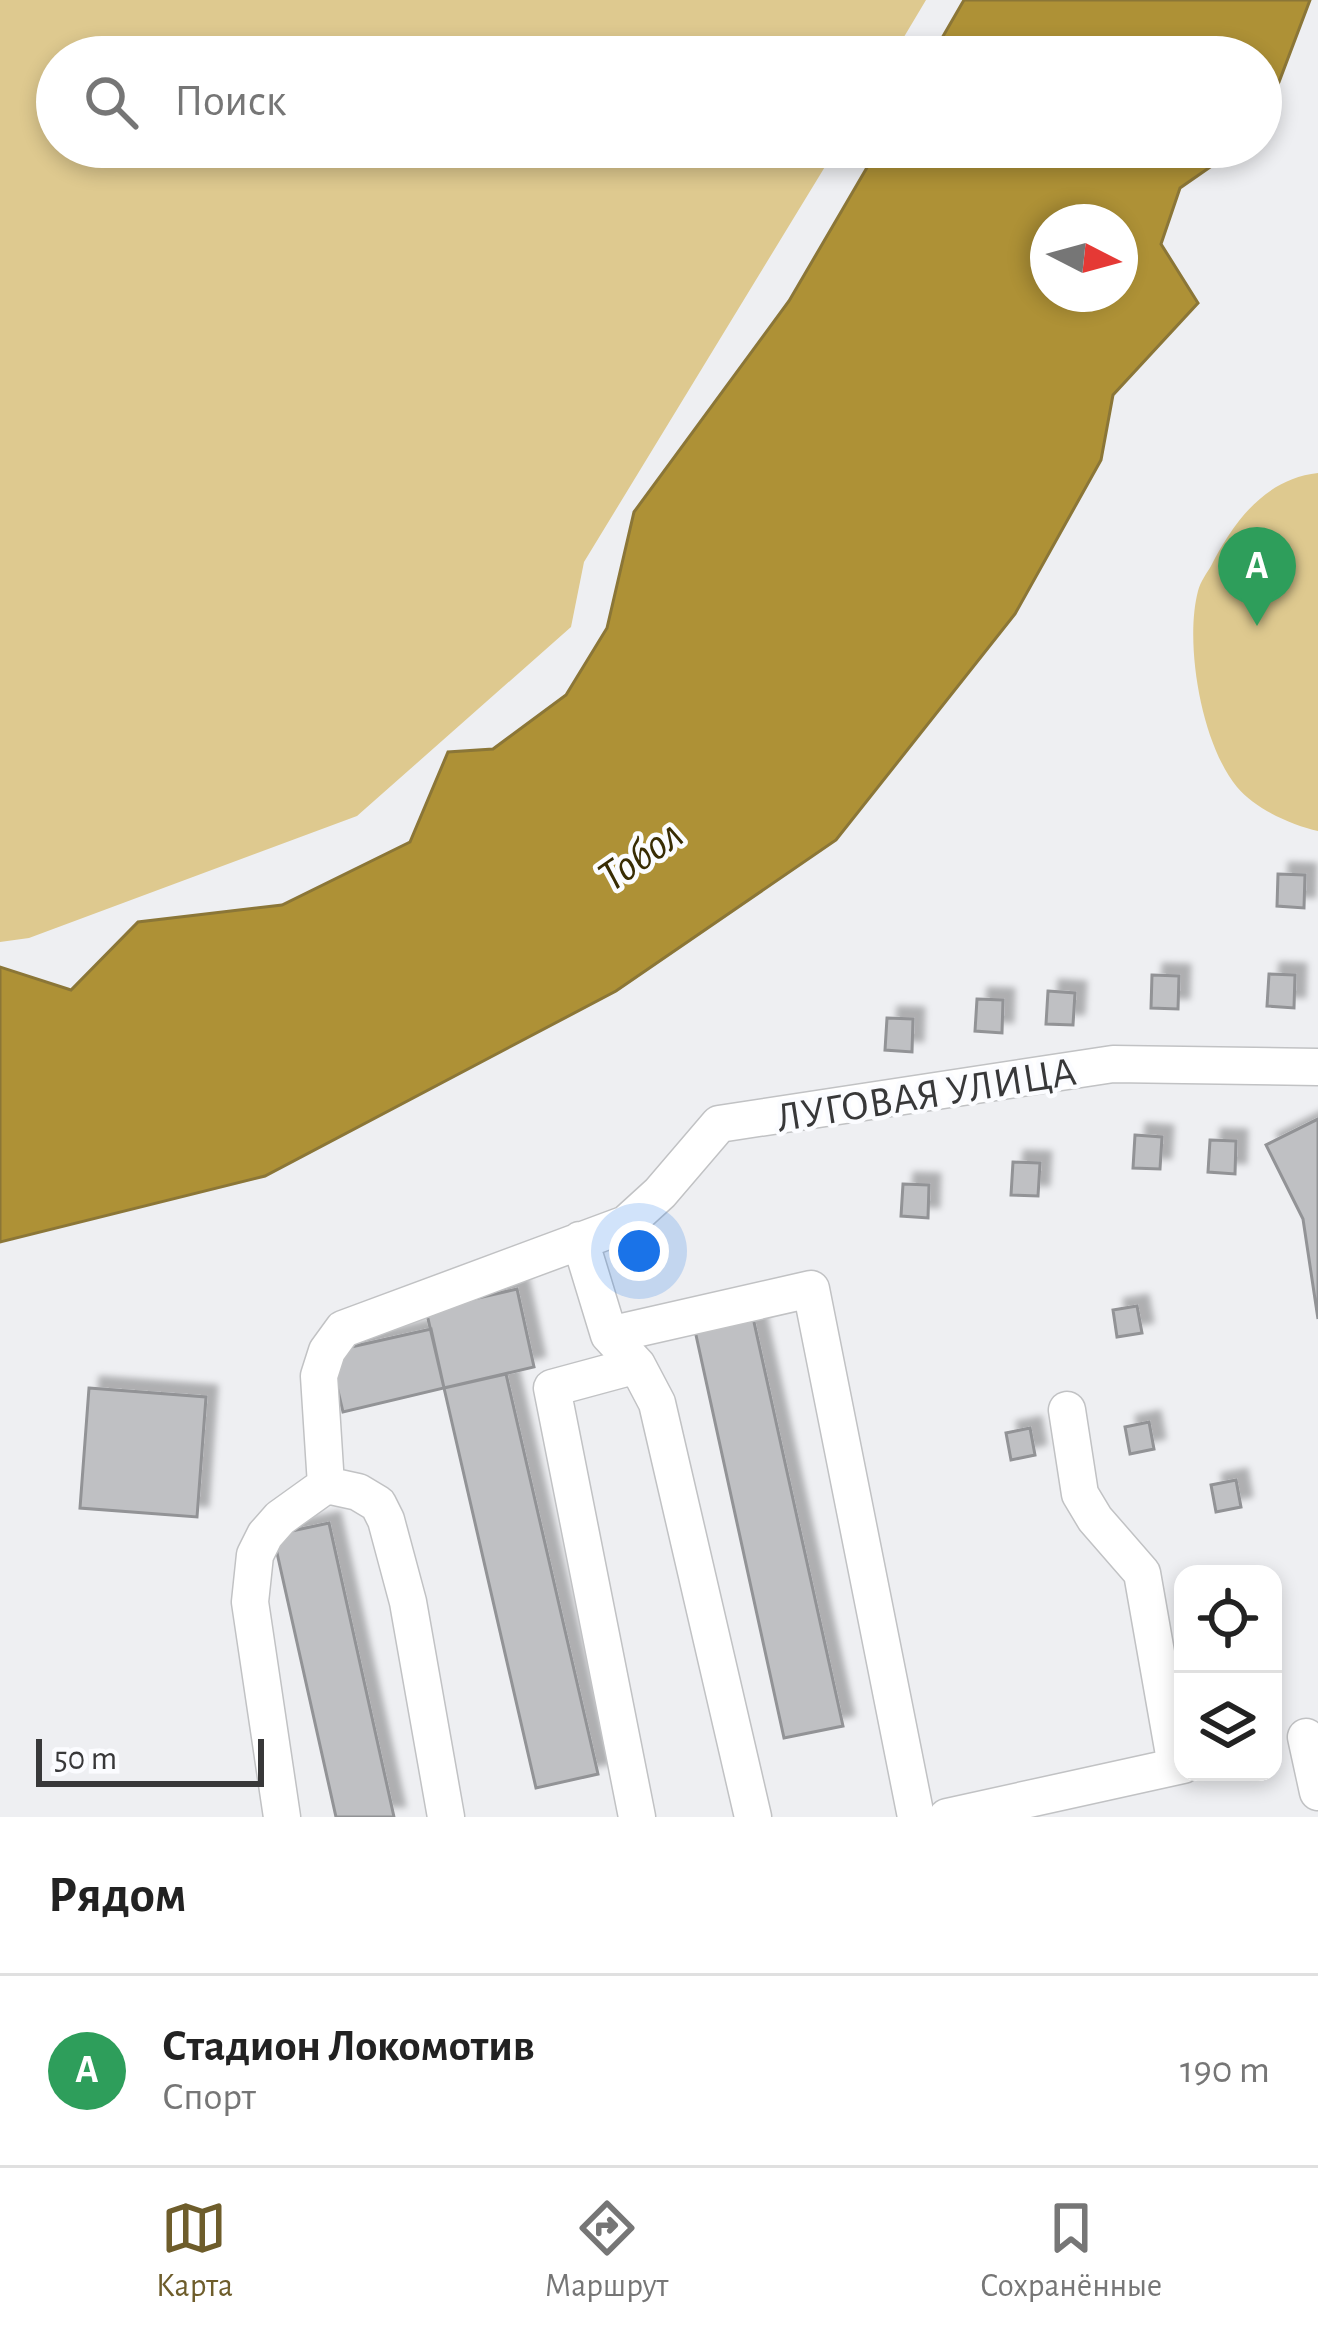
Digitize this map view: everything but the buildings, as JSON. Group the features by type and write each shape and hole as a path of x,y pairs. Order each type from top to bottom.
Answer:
{"street":[{"name":"ЛУГОВАЯ УЛИЦА","path":"326,1485 320,1376 327,1351 344,1328 626,1224 660,1193 719,1124 1113,1064 1318,1066"},
{"path":"580,1240 609,1335 637,1365 657,1403 753,1817"},
{"path":"609,1335 811,1289 916,1817"},
{"path":"637,1365 551,1388 637,1817"},
{"path":"1067,1410 1080,1494 1095,1519 1142,1573 1174,1740"},
{"path":"282,1817 250,1602 255,1555 280,1518 326,1485 358,1492 378,1504 386,1520 408,1602 446,1817"},
{"path":"1299,1739 1318,1792"},
{"path":"947,1817 1174,1767"}],"shaded area":[{"path":"0,0 926,0 905,36 36,36 36,168 824,168 584,562 571,627 357,816 29,938 0,942"},
{"path":"1318,473 1318,831 1264,809 1237,787 1225,769 1199,693 1193,638 1199,588 1241,518 1282,484"}],"water":[{"path":"964,0 1310,0 1282,74 1282,36 943,36"},
{"name":"Тобол","path":"867,168 1209,168 1180,188 1161,244 1198,303 1113,395 1101,460 1015,614 836,840 616,991 265,1176 0,1242 0,967 71,990 138,922 282,905 410,842 448,752 493,749 566,695 607,628 634,512 789,301"}],"place":[{"name":"Стадион Локомотив","path":"1257,626"}]}
